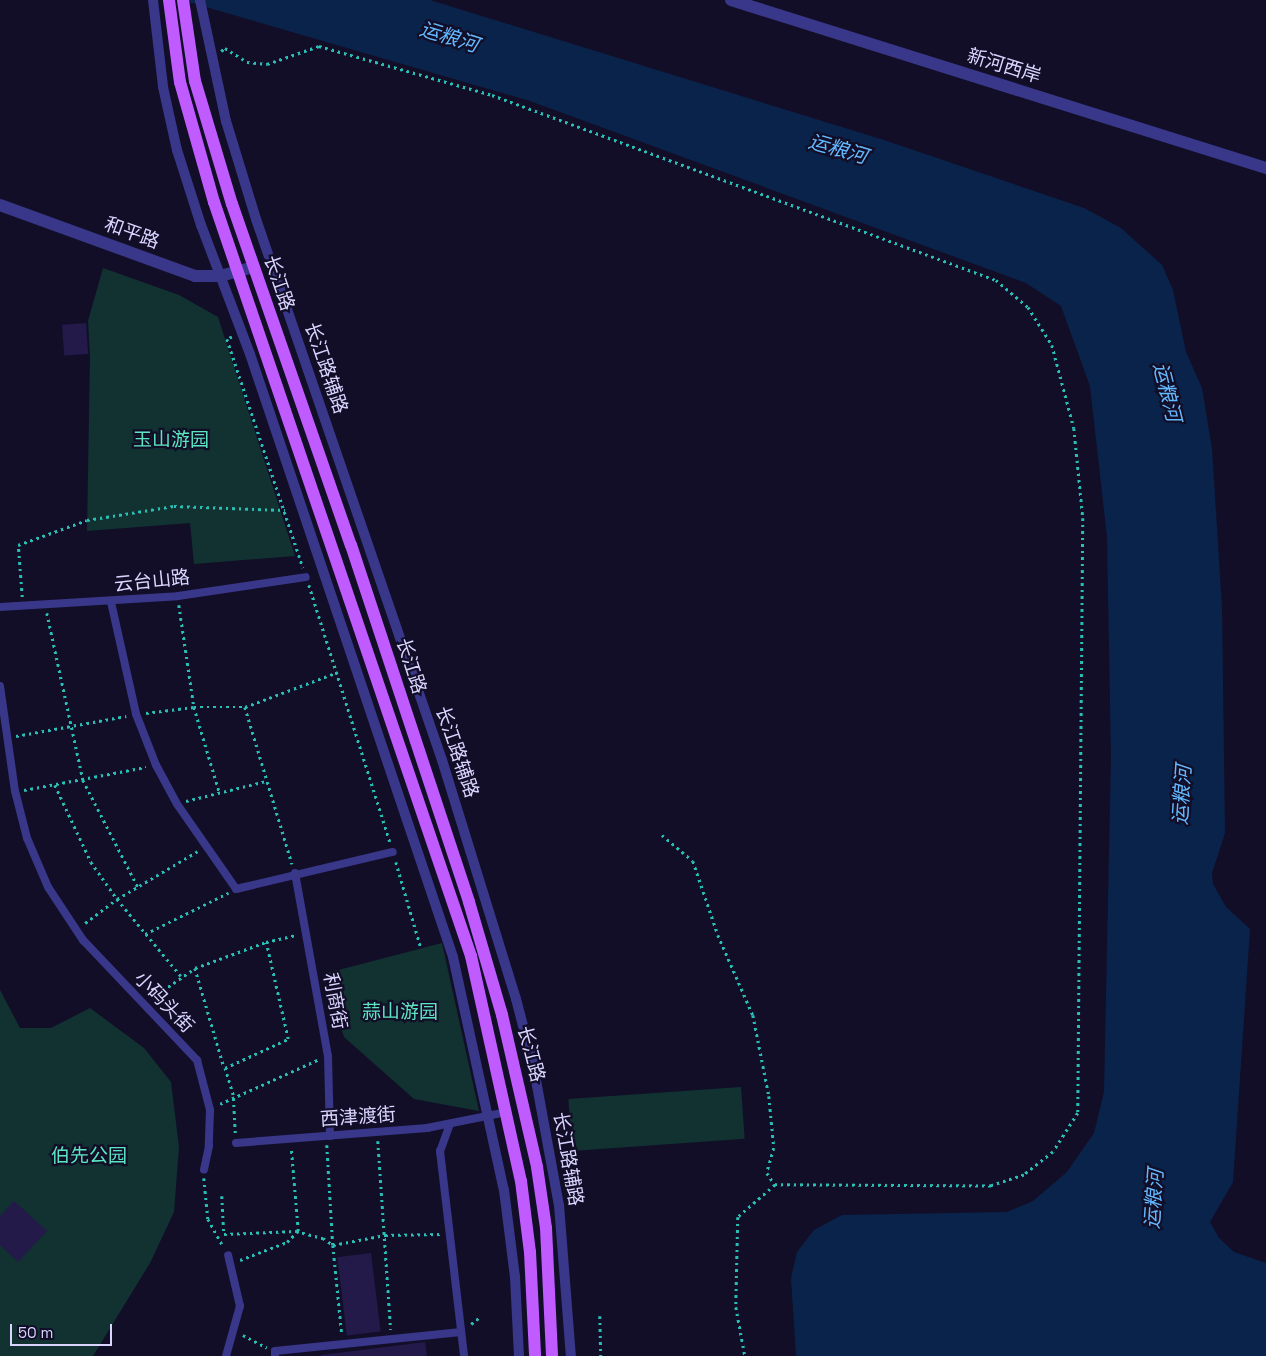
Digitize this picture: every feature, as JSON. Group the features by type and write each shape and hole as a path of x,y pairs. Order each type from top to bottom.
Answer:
{"main road":[{"name":"长江路","path":"169,0 172,29 188,116 237,272 439,857 471,956 507,1112 526,1217 535,1356"},
{"name":"长江路","path":"184,0 187,32 202,109 254,267 354,554 469,902 502,1015 537,1167 546,1228 552,1356"}],"street":[{"path":"153,0 163,87 177,150 220,276 243,334 453,957 504,1190 515,1276 519,1356"},
{"name":"长江路辅路","path":"200,0 204,28 226,122 256,219 442,760 516,999 533,1064 559,1205 571,1356"},
{"name":"新河西岸","path":"731,0 1266,168"},
{"name":"和平路","path":"0,206 195,276 220,276 254,267"},
{"name":"云台山路","path":"0,607 46,607 178,596 306,577"},
{"path":"111,602 136,714 156,765 178,804 236,889 295,873 393,852"},
{"name":"小码头街","path":"0,686 15,791 27,838 48,887 76,929 196,1060 210,1110 209,1146 204,1169"},
{"name":"利商街","path":"295,873 328,1056 330,1136"},
{"name":"西津渡街","path":"236,1143 377,1132 450,1124 507,1112"},
{"path":"450,1124 440,1151 448,1233 464,1356"},
{"path":"226,1356 240,1306 228,1255"},
{"path":"274,1354 275,1351 461,1332"}],"path":[{"path":"212,57 225,48 247,62 267,64 319,46 492,95 996,280 1028,307 1052,345 1074,428 1083,518 1078,1113 1053,1152 1024,1175 991,1186 775,1185 738,1217 736,1307 744,1356"},
{"path":"243,334 227,339 338,672 421,948"},
{"path":"24,608 18,545 87,520 174,506 285,510"},
{"path":"178,596 194,707 219,791"},
{"path":"46,607 83,780 138,887"},
{"path":"7,738 136,714 194,707 245,708 338,672"},
{"path":"245,708 295,873"},
{"path":"15,791 83,780 156,765"},
{"path":"178,804 219,791 266,781"},
{"path":"55,785 91,862 116,899 181,976"},
{"path":"662,835 693,861 718,935 752,1015 769,1096 774,1148 767,1173 775,1185"},
{"path":"76,929 116,899 208,846"},
{"path":"146,934 236,889"},
{"path":"145,1003 195,968 266,942 307,933"},
{"path":"224,1068 288,1039 266,942"},
{"path":"195,968 232,1095 236,1143"},
{"path":"210,1110 232,1095 328,1056"},
{"path":"377,1132 392,1339"},
{"path":"330,1136 326,1142 333,1245 343,1344"},
{"path":"230,1266 248,1255 287,1242 298,1231 290,1139"},
{"path":"204,1169 208,1219 228,1255"},
{"path":"222,1196 224,1234 298,1231 323,1238 333,1245 385,1235 448,1233"},
{"path":"600,1316 601,1356"},
{"path":"247,1338 274,1354"}],"green space":[{"name":"玉山游园","path":"103,268 179,295 218,317 295,556 194,564 190,523 87,531 90,358 88,321"},
{"name":"蒜山游园","path":"442,943 479,1111 414,1099 344,1037 323,974"},
{"name":"伯先公园","path":"0,990 20,1028 51,1028 90,1008 144,1048 171,1082 179,1147 174,1212 150,1263 93,1356 0,1356"},
{"path":"741,1087 745,1139 572,1151 568,1099"}],"water":[{"name":"运粮河","path":"182,0 430,0 884,140 1084,208 1121,228 1162,265 1173,290 1186,352 1202,388 1212,449 1222,607 1225,833 1212,873 1213,884 1226,907 1250,929 1233,1182 1210,1222 1219,1238 1234,1252 1266,1263 1266,1356 796,1356 791,1278 797,1252 814,1230 842,1215 1007,1212 1033,1201 1067,1172 1094,1133 1104,1092 1111,758 1107,537 1090,386 1061,306 1026,283 530,101"}],"building":[{"path":"86,323 88,354 64,356 62,325"},
{"path":"14,1201 47,1231 18,1262 0,1245 0,1216"},
{"path":"371,1253 381,1331 347,1336 337,1257"},
{"path":"425,1342 427,1356 321,1356 321,1355"}]}
